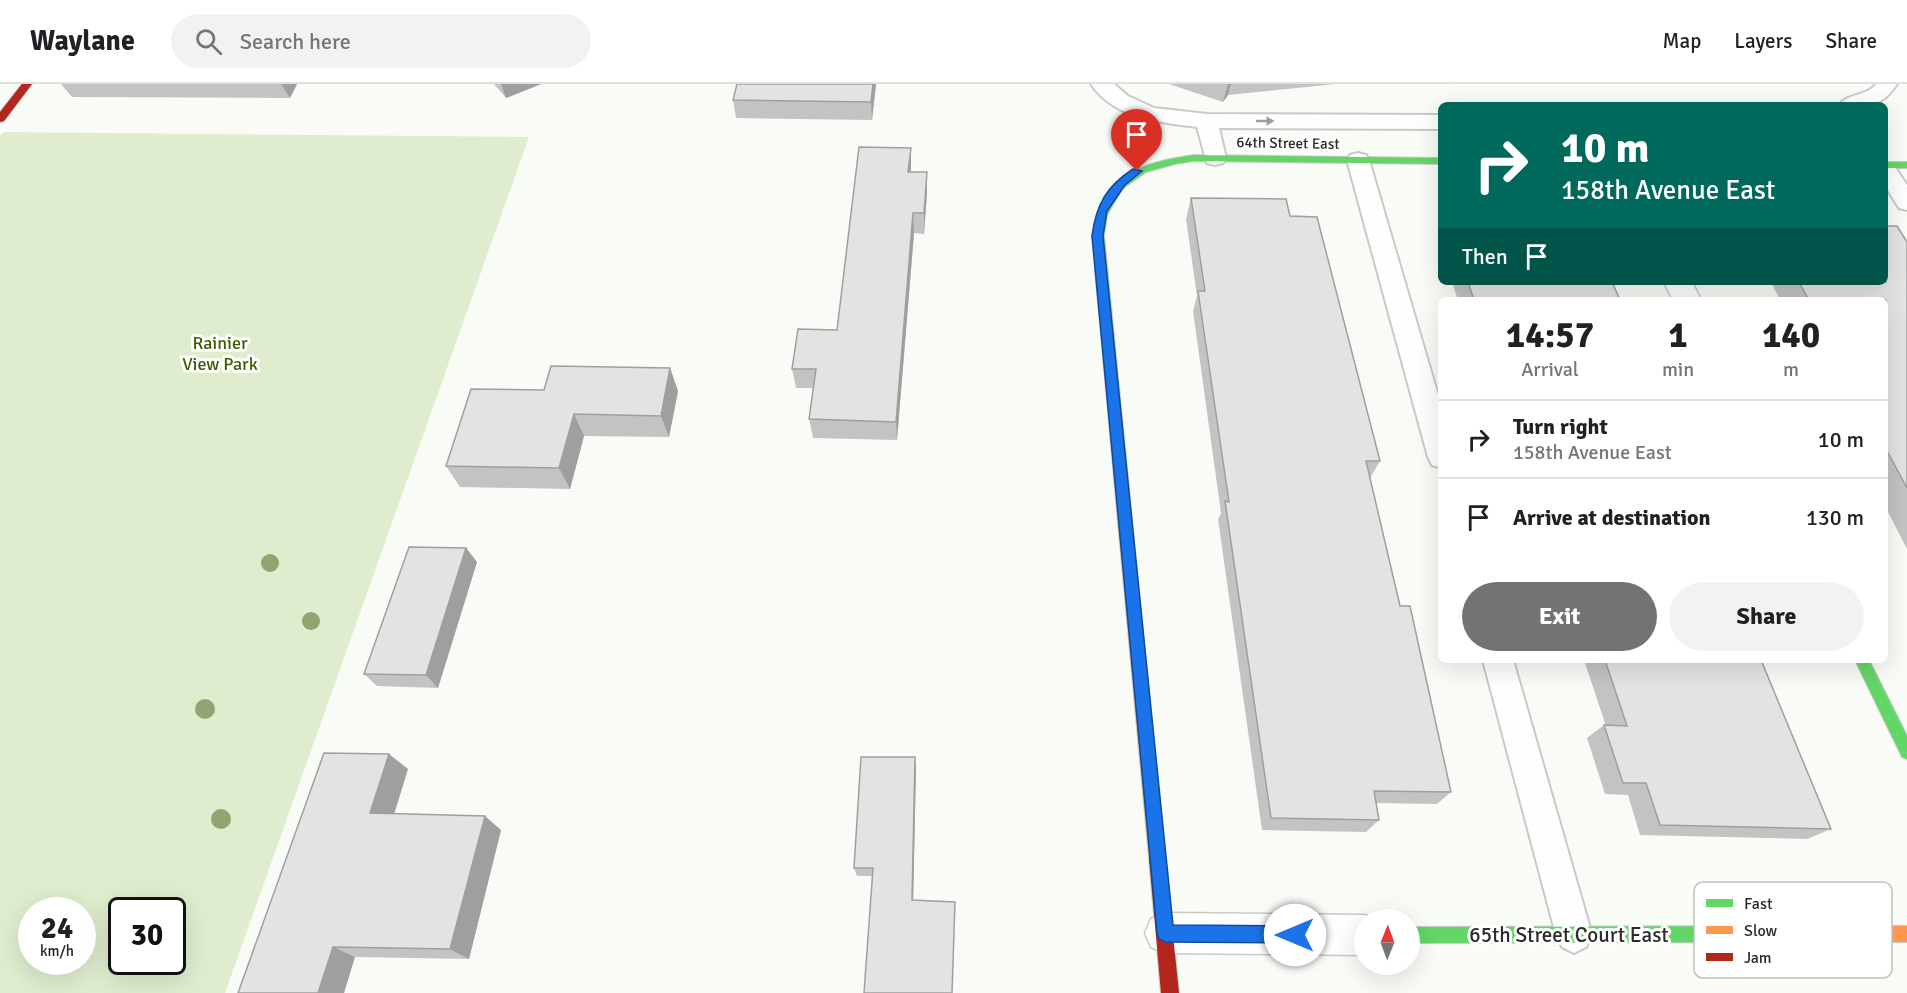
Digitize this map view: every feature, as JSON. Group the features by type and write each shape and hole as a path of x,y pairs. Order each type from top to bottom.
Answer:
{"street":[{"path":"0,119 27,84"},
{"name":"64th Street East","path":"1165,933 1098,236 1101,210 1121,182 1137,171 1163,162 1215,158 1438,161"},
{"path":"1888,165 1907,165"},
{"path":"1863,663 1907,752"},
{"path":"1170,993 1165,933 1354,935"},
{"name":"65th Street Court East","path":"1892,934 1907,934"},
{"name":"65th Street Court East","path":"1420,935 1694,935"}],"lane":[{"path":"1101,84 1121,101 1150,114 1207,121 1438,122"},
{"path":"1858,102 1880,94 1887,84"},
{"path":"1207,121 1215,158"},
{"path":"1358,160 1438,443"},
{"path":"1888,174 1907,202"},
{"path":"1499,663 1574,935"}],"green space":[{"name":"Rainier View Park","path":"3,132 529,137 225,993 0,993 0,136"}],"building":[{"path":"737,84 873,84 871,102 733,100"},
{"path":"859,147 911,148 908,172 927,172 924,213 913,213 896,422 809,419 816,369 792,369 798,329 837,330"},
{"path":"1191,198 1286,199 1290,216 1317,217 1380,461 1366,461 1400,606 1410,606 1451,792 1374,791 1379,820 1271,818 1225,501 1229,502 1198,291 1205,291"},
{"path":"1888,226 1897,226 1907,242 1907,488 1888,453 1888,297 1807,297 1801,285 1888,285"},
{"path":"1469,285 1613,285 1619,297 1473,297"},
{"path":"551,366 670,368 661,416 574,414 559,468 446,466 471,389 544,390"},
{"path":"409,547 466,548 426,675 364,674"},
{"path":"1606,663 1762,663 1831,829 1660,825 1646,783 1623,783 1604,725 1627,726"},
{"path":"324,753 389,754 370,813 485,816 450,949 333,947 318,993 238,993"},
{"path":"861,757 915,757 912,900 955,902 952,993 864,993 873,868 854,868"}],"traffic: fast":[{"path":"1122,489 1098,235 1102,215 1118,187 1142,170 1194,158 1438,161"},
{"path":"1888,165 1907,165"},
{"path":"1863,663 1907,752"},
{"path":"1420,935 1694,934"}],"traffic: slow":[{"path":"1122,489 1157,858"},
{"path":"1892,934 1907,934"}],"traffic: jam":[{"path":"0,119 27,84"},
{"path":"1157,858 1170,993"}],"route":[{"path":"1137,171 1121,182 1101,210 1098,236 1165,933 1295,935"}]}
